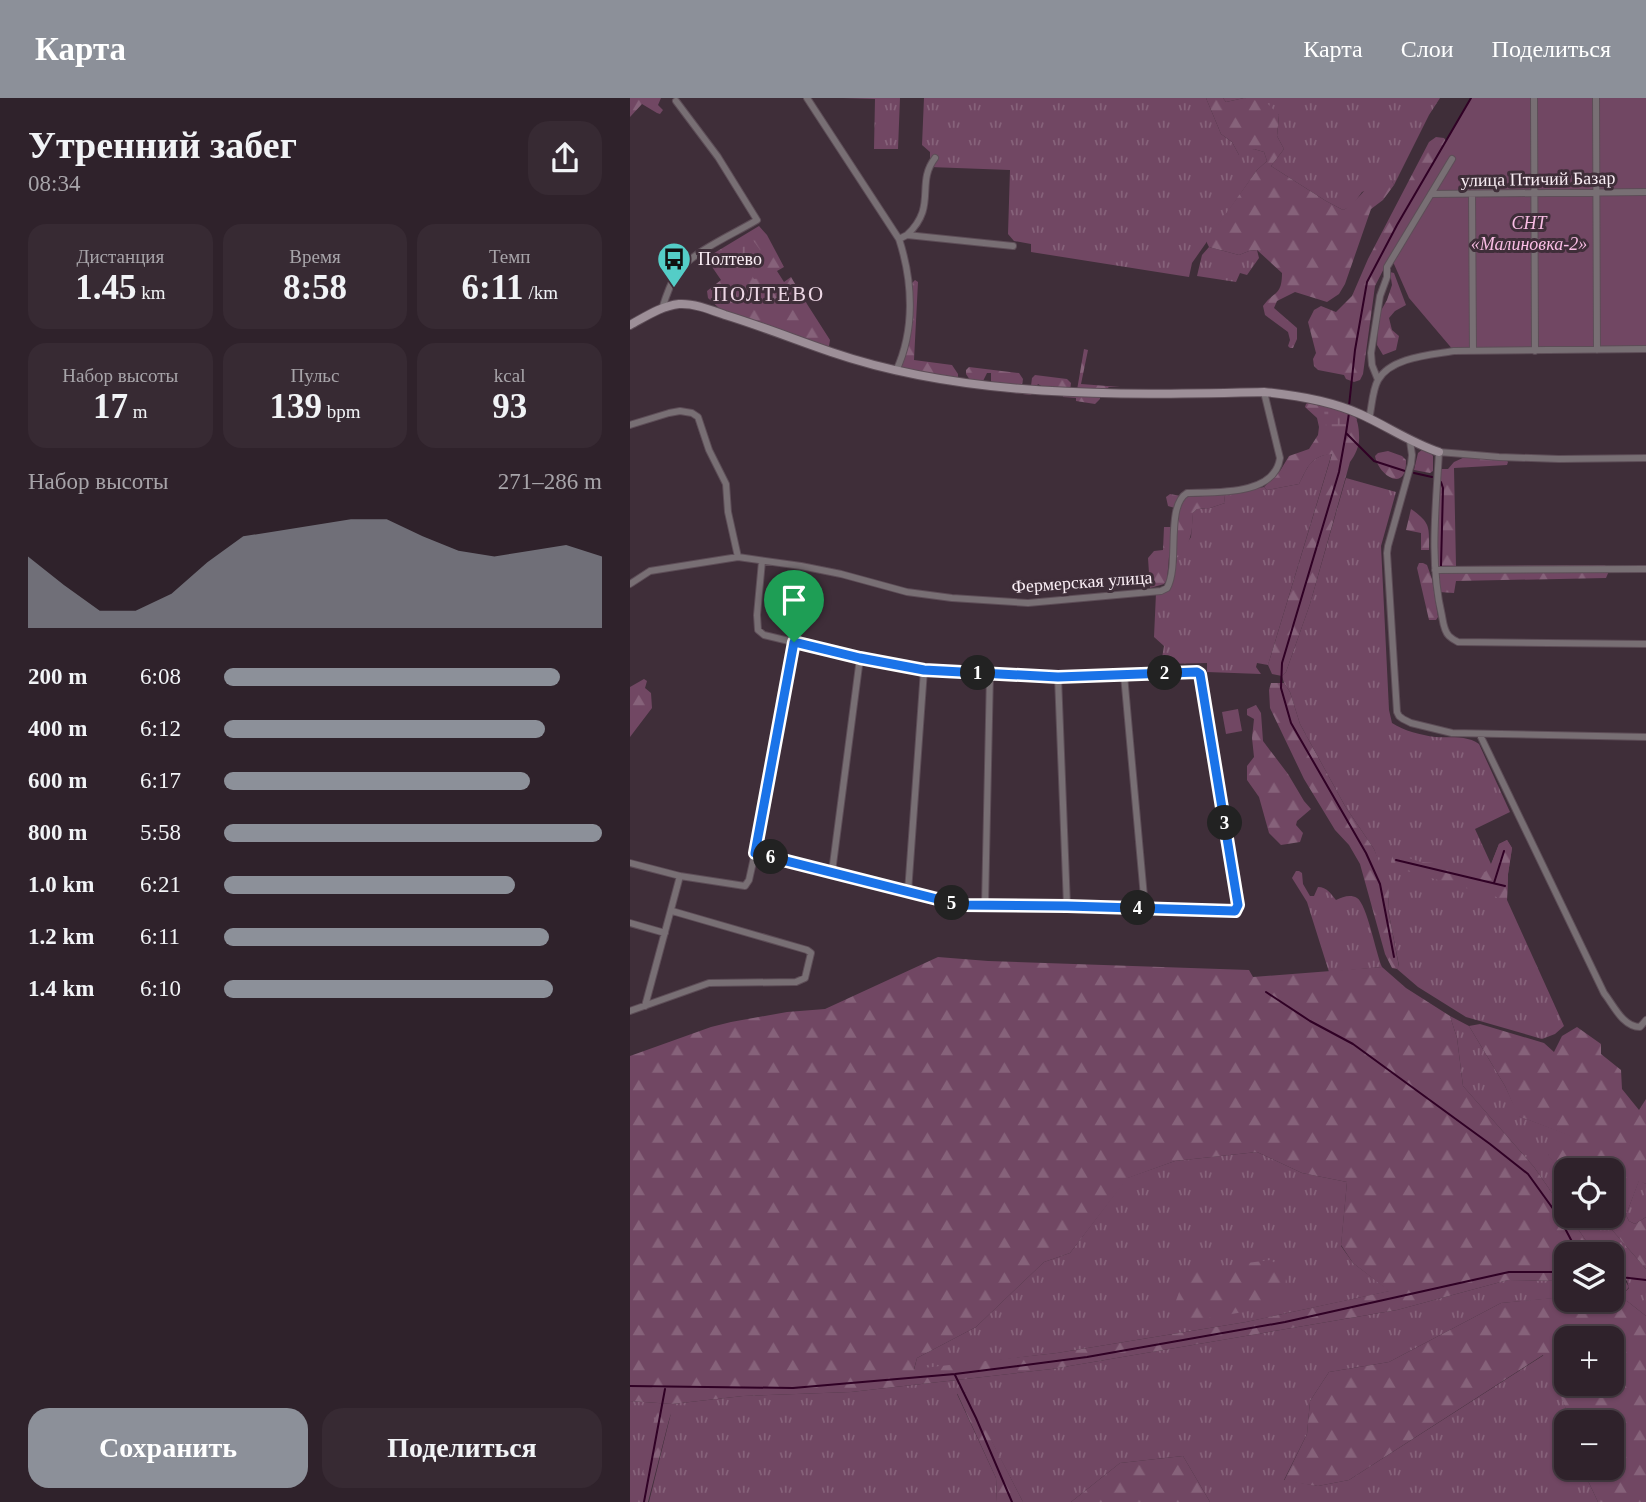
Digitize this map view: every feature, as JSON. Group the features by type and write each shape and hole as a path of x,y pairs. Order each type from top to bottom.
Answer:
{"street":[{"path":"807,98 899,239 909,275 910,294 908,334 896,371"},
{"path":"1534,98 1535,351"},
{"path":"1597,98 1597,350"},
{"path":"662,309 668,289 679,270 695,255 757,220 718,157 676,101"},
{"path":"899,239 919,222 926,200 926,172 935,158"},
{"path":"1378,380 1371,353 1387,267 1452,159"},
{"name":"улица Птичий Базар","path":"1430,194 1646,192"},
{"path":"1472,194 1473,351"},
{"path":"907,234 1013,246"},
{"path":"630,325 662,309 684,304 710,310 896,371 984,385 1088,393 1285,394 1356,412 1439,452 1559,459 1646,458"},
{"path":"1369,419 1378,380 1387,370 1405,361 1454,351 1646,349"},
{"name":"Фермерская улица","path":"630,584 650,571 738,557 841,574 907,592 964,599 1028,603 1161,591 1167,588 1171,577 1176,507 1183,495 1248,488 1267,479 1279,464 1280,458 1264,392"},
{"path":"630,425 680,411 698,417 709,450 726,484 728,512 738,557"},
{"path":"1410,440 1411,464 1387,552 1399,716 1411,723 1452,733 1646,737"},
{"path":"1439,452 1435,498 1435,570 1445,631 1450,638 1458,642 1646,644"},
{"path":"755,853 954,904 1235,911 1238,905 1200,674 1058,677 924,670 764,635 758,630 762,561"},
{"path":"1435,570 1646,569"},
{"path":"630,863 680,876 745,886 755,853 794,642"},
{"path":"832,873 860,658"},
{"path":"908,892 924,670"},
{"path":"985,905 990,673"},
{"path":"1124,675 1145,908"},
{"path":"1058,677 1067,906"},
{"path":"1480,735 1604,993 1631,1027 1640,1027 1646,1020"},
{"path":"645,1006 680,876"},
{"path":"630,1011 709,983 796,982 805,978 811,953 807,950 672,911"},
{"path":"630,923 665,933"}],"green space":[{"path":"630,98 661,98 658,105 663,110 660,114 642,104 630,117"},
{"path":"843,98 900,98 898,149 874,149 875,99"},
{"path":"924,98 1206,98 1221,134 1232,142 1239,155 1254,149 1264,152 1267,161 1257,170 1192,263 1189,277 1031,252 1031,244 1014,241 1008,234 1010,170 930,167 930,152 922,145"},
{"path":"1206,98 1223,98 1226,102 1244,98 1266,102 1279,115 1277,136 1284,149 1271,166 1343,210 1371,184 1385,179 1392,181 1394,185 1383,200 1371,209 1339,294 1327,302 1295,292 1277,301 1274,308 1297,328 1297,339 1293,348 1288,346 1288,332 1265,315 1263,306 1279,290 1282,273 1257,250 1239,255 1209,247 1207,243 1257,170 1267,161 1264,152 1254,149 1246,155 1239,155 1232,142 1221,134"},
{"path":"1223,98 1244,98 1226,102"},
{"path":"1244,98 1440,98 1394,185 1392,181 1362,192 1352,206 1343,210 1271,166 1284,149 1277,136 1279,115"},
{"name":"СНТ «Малиновка-2»","path":"1471,98 1646,98 1646,349 1454,351 1409,298 1386,246"},
{"path":"1436,137 1444,138 1448,144 1375,286 1360,380 1354,382 1346,379 1344,375 1318,370 1314,366 1316,353 1308,322 1314,310 1321,306 1336,312 1352,296 1368,259 1429,142"},
{"path":"759,226 767,235 784,267 777,271 784,282 791,277 830,340 829,346 720,309 708,298 707,291 721,280 706,258"},
{"path":"753,240 760,250 762,267 768,273 762,278 754,279 736,251"},
{"path":"1209,247 1239,255 1257,250 1259,258 1247,275 1240,273 1236,282 1197,276 1202,255"},
{"path":"1390,272 1394,273 1406,305 1389,318 1392,330 1399,336 1396,350 1383,355 1377,345 1378,325 1379,314 1392,285"},
{"path":"915,280 918,282 914,360 952,365 958,379 902,369 900,366 912,283"},
{"path":"1084,349 1088,350 1081,384 1120,387 1109,387 1100,394 1100,399 1095,404 1063,397 1063,389 1038,384 1031,395 987,390 991,373 987,373 979,389 959,386 970,380 966,374 969,367 1019,373 1025,388 1031,386 1035,375 1067,379 1071,383 1070,391 1077,390"},
{"path":"1308,403 1334,408 1353,416 1358,424 1359,442 1350,462 1310,604 1286,672 1282,676 1272,674 1268,665 1332,454 1314,460 1299,484 1267,490 1264,487 1280,471 1289,456 1309,449 1318,435 1317,418 1305,407"},
{"path":"1324,406 1353,415 1357,419 1354,428 1338,432 1330,430 1325,422"},
{"path":"1423,449 1433,456 1433,471 1430,473 1414,470 1418,453"},
{"path":"1388,451 1406,460 1405,470 1398,479 1382,470 1375,456"},
{"path":"1332,453 1268,665 1257,663 1256,667 1261,674 1207,672 1207,663 1161,664 1164,646 1154,637 1156,593 1169,590 1177,558 1191,537 1193,513 1197,509 1225,503 1224,495 1264,487 1267,490 1299,484 1314,460"},
{"path":"1467,456 1506,459 1508,462 1507,465 1454,468 1456,566 1605,565 1609,571 1606,578 1456,581 1454,593 1439,592 1436,531 1439,471 1448,469 1454,462"},
{"path":"1346,478 1396,492 1381,546 1389,710 1392,723 1418,734 1463,738 1479,744 1510,812 1475,829 1491,864 1499,844 1507,840 1512,848 1507,900 1564,1026 1555,1034 1542,1039 1466,1017 1418,987 1397,969 1399,966 1388,909 1389,892 1374,849 1345,806 1300,724 1290,692 1284,683 1282,676 1286,672 1310,604"},
{"path":"1170,494 1186,497 1224,495 1225,503 1197,509 1193,513 1186,547 1177,558 1169,557 1167,580 1164,584 1150,588 1148,558 1154,551 1163,550 1164,527 1177,527 1178,509 1168,506 1166,497"},
{"path":"1411,509 1427,526 1429,550 1421,550 1421,533 1406,530"},
{"path":"1419,563 1427,565 1432,579 1438,617 1436,620 1429,620 1417,568"},
{"path":"644,679 647,681 645,688 651,693 652,708 630,737 630,687"},
{"path":"1271,683 1284,683 1290,692 1300,724 1345,806 1374,849 1389,892 1388,909 1399,967 1397,969 1392,968 1385,954 1360,864 1349,845 1335,830 1304,779 1270,708"},
{"path":"1256,705 1261,713 1263,741 1311,809 1297,821 1296,825 1303,833 1300,842 1281,845 1269,833 1259,797 1247,780 1247,766 1254,757 1254,719 1247,715 1247,709"},
{"path":"1238,709 1242,731 1226,734 1222,712"},
{"path":"1507,840 1512,848 1507,900 1407,871 1392,865 1391,862 1393,853 1421,862 1485,872 1491,865 1499,844"},
{"path":"1296,871 1302,873 1303,884 1310,896 1314,896 1318,887 1321,887 1336,900 1349,896 1361,902 1382,967 1329,972 1307,902 1292,878"},
{"path":"938,957 1249,970 1253,977 1382,967 1406,988 1450,1016 1457,1038 1463,1086 1534,1167 1554,1196 1554,1228 1577,1228 1587,1242 1554,1242 1554,1281 1508,1280 1397,1310 1052,1369 851,1392 743,1396 672,1404 630,1401 630,1056 711,1027 787,1012 825,1009","holes":["1257,1152 1302,1173 1347,1182 1341,1245 1353,1263 1389,1291 1246,1322 1057,1353 914,1369 917,1358 976,1327 1044,1262 1070,1253 1128,1178 1175,1161"]},
{"path":"1450,1016 1469,1026 1505,1086 1519,1116 1572,1136 1548,1155 1554,1162 1554,1196 1534,1167 1463,1086 1457,1038"},
{"path":"1480,1024 1544,1043 1554,1052 1562,1036 1577,1027 1601,1044 1601,1054 1621,1070 1622,1089 1639,1110 1646,1099 1646,1184 1639,1181 1626,1215 1629,1221 1635,1224 1646,1217 1646,1269 1610,1228 1624,1228 1624,1158 1554,1158 1554,1163 1548,1156 1550,1141 1570,1136 1518,1116 1505,1086 1469,1026"},
{"path":"1257,1152 1302,1173 1347,1182 1341,1246 1353,1263 1390,1291 1246,1322 1057,1353 914,1370 917,1358 976,1327 1044,1262 1070,1253 1127,1178 1175,1161"},
{"path":"1639,1180 1646,1184 1646,1217 1635,1224 1629,1221 1626,1215"},
{"path":"1577,1228 1610,1228 1623,1242 1587,1242"},
{"path":"1624,1244 1646,1269 1646,1316 1624,1301 1624,1293 1629,1288 1624,1278"},
{"path":"1270,1260 1287,1270 1283,1305 1180,1323 1171,1314 1187,1271"},
{"path":"1624,1279 1629,1287 1624,1293"},
{"path":"1508,1280 1554,1281 1554,1298 1501,1303 1389,1362 1329,1372 1310,1401 1307,1434 1284,1480 1318,1486 1349,1480 1544,1355 1554,1379 1554,1396 1561,1396 1567,1410 1554,1410 1554,1480 1588,1480 1598,1502 1210,1502 1183,1456 1120,1463 1071,1502 1023,1502 966,1392 957,1394 996,1478 997,1502 649,1502 671,1413 640,1502 630,1502 630,1401 672,1404 743,1396 851,1392 1052,1369 1397,1310"},
{"path":"1554,1298 1554,1312 1624,1312 1624,1301 1627,1301 1646,1316 1646,1502 1598,1502 1588,1480 1624,1480 1624,1410 1566,1410 1560,1396 1624,1396 1624,1326 1554,1326 1554,1381 1543,1355 1349,1480 1318,1486 1284,1481 1307,1434 1310,1401 1329,1372 1389,1362 1501,1303"},
{"path":"967,1392 1023,1502 997,1502 996,1478 957,1393"},
{"path":"657,1412 671,1412 648,1502 638,1502 650,1433"},
{"path":"1183,1456 1210,1502 1071,1502 1120,1463"}],"waterway":[{"path":"1349,406 1355,350 1367,282 1471,98"},
{"path":"1349,413 1346,433 1374,461 1405,471"},
{"path":"1346,433 1339,472 1282,663 1281,688 1291,723 1366,853 1380,884 1394,957"},
{"path":"1414,473 1432,477"},
{"path":"1441,482 1441,566"},
{"path":"1494,883 1504,851"},
{"path":"1396,860 1505,886"},
{"path":"1266,992 1310,1021 1353,1044 1528,1174 1559,1217 1572,1242"},
{"path":"630,1386 793,1388 955,1374 1087,1357 1285,1322 1509,1272 1554,1272"},
{"path":"1624,1277 1646,1280"},
{"path":"955,1375 1012,1502"},
{"path":"644,1502 665,1389"}],"place":[{"name":"Полтево","path":"674,289"}],"district":[{"name":"ПОЛТЕВО","path":"769,294"}],"route":[{"path":"794,642 924,670 1058,677 1197,672 1200,674 1237,909 961,905 755,853 794,642"}]}
